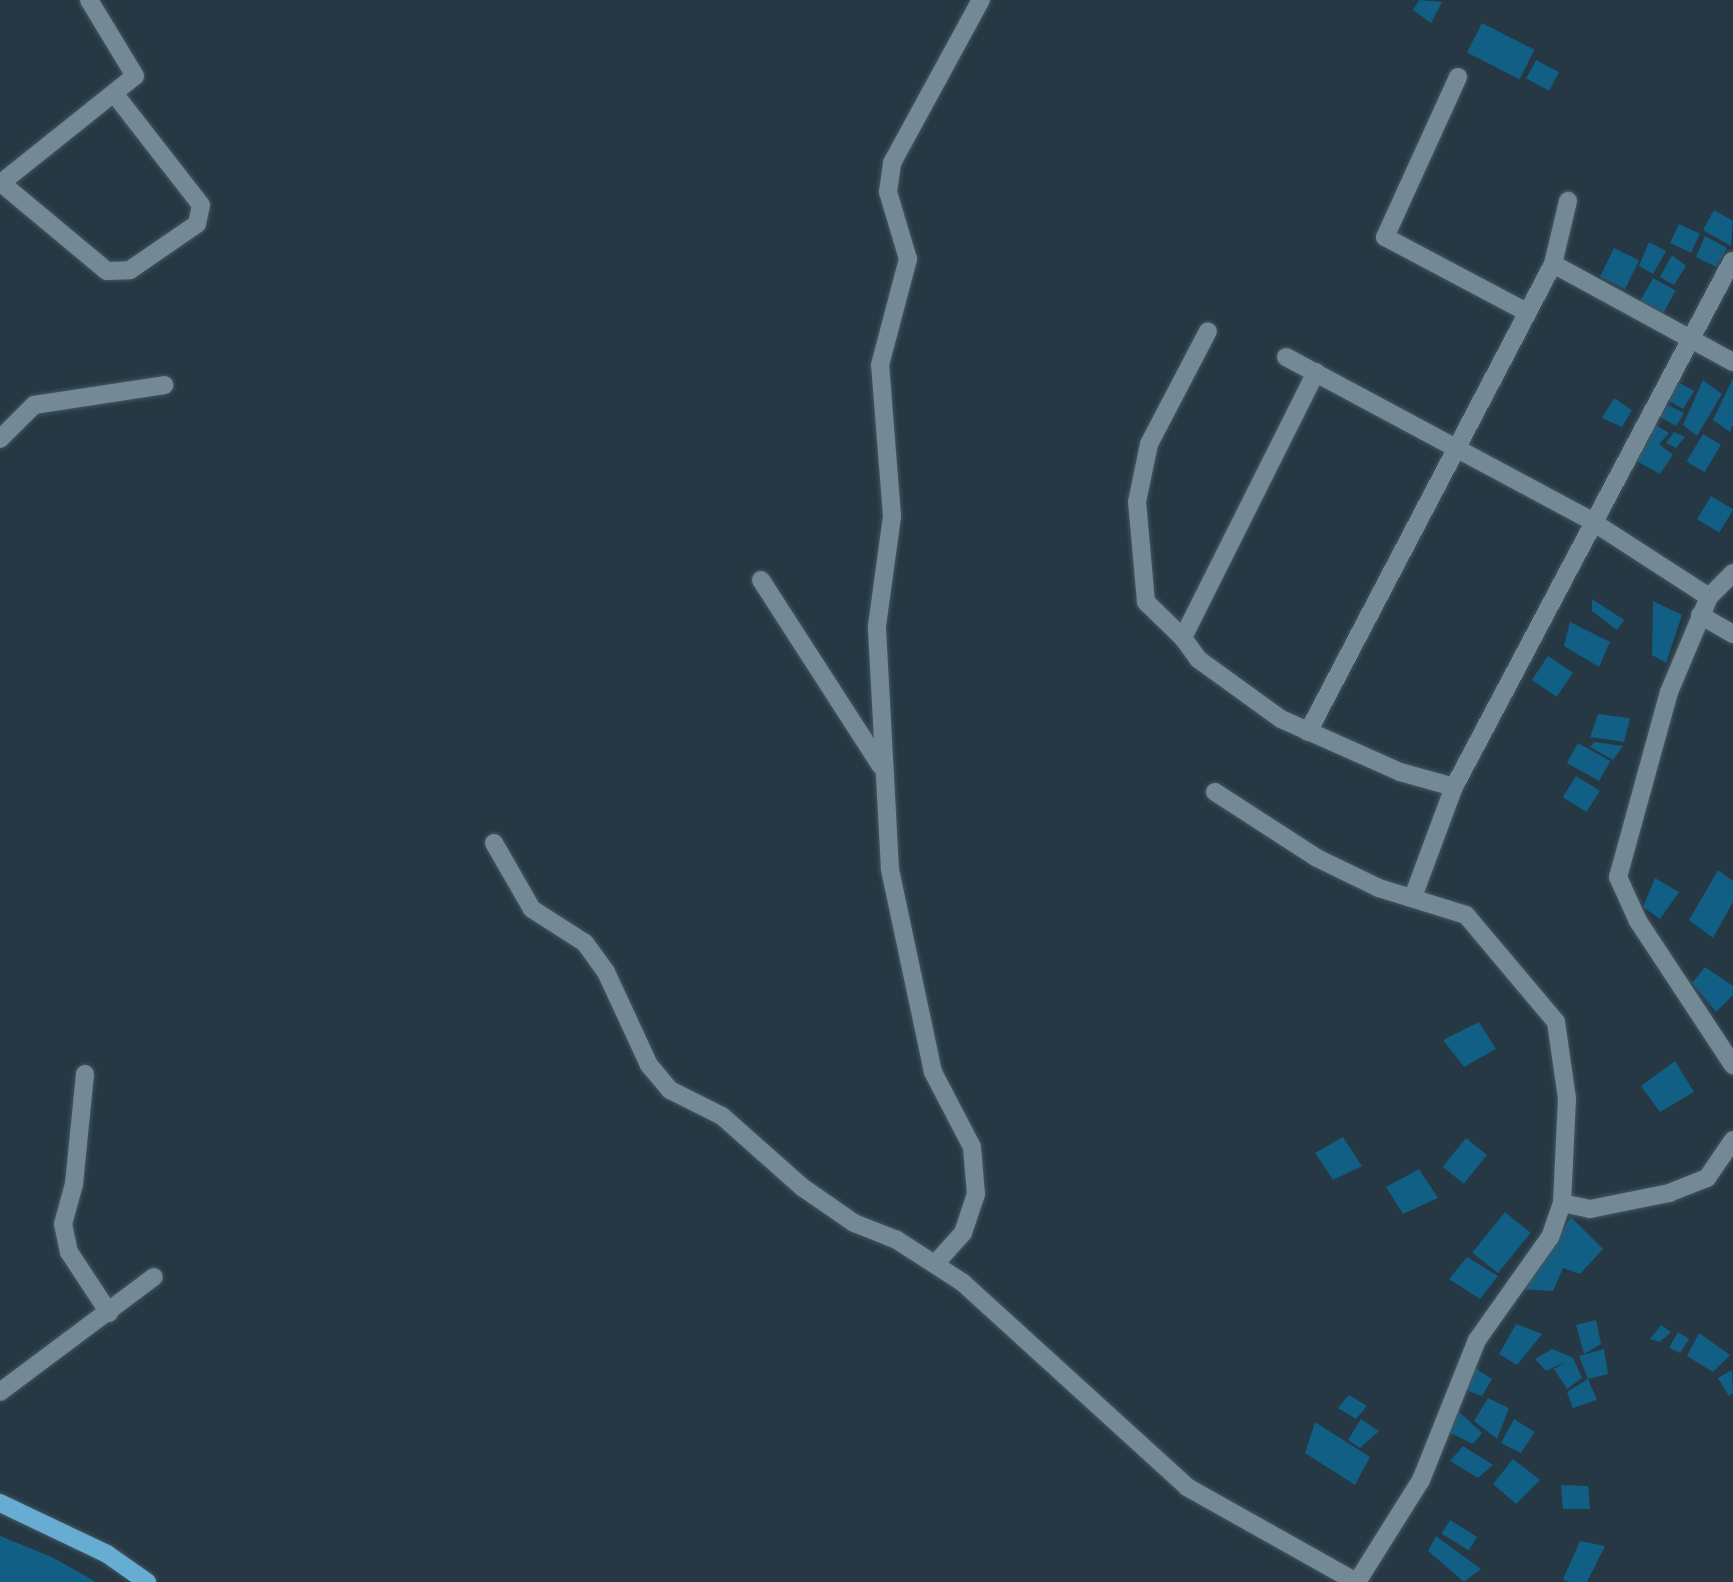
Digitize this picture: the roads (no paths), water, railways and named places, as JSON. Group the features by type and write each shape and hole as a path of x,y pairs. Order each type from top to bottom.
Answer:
{"main road":[{"path":"0,1503 107,1554 146,1582"}],"street":[{"path":"89,0 134,65 131,83 1,182 107,271 130,270 197,223 201,205 116,96"},
{"path":"935,1264 963,1233 976,1194 972,1147 933,1072 890,869 883,769 878,593 892,516 880,365 908,259 888,192 892,163 981,0"},
{"path":"1458,77 1385,237 1525,311"},
{"path":"1308,733 1452,446 1553,264 1568,201"},
{"path":"1413,897 1454,787 1590,520 1732,261"},
{"path":"1553,264 1733,362"},
{"path":"1208,331 1149,444 1137,502 1146,602 1234,687 1308,733 1401,772 1454,787"},
{"path":"1286,357 1590,520 1709,597"},
{"path":"1183,638 1316,372"},
{"path":"0,439 34,405 164,385"},
{"path":"1733,573 1709,597 1669,692 1618,877 1638,921 1733,1065"},
{"path":"761,580 883,769"},
{"path":"1700,615 1733,634"},
{"path":"494,843 532,909 585,943 606,972 649,1065 670,1090 722,1116 854,1223 935,1264 962,1282 1187,1487 1357,1582 1421,1480 1478,1340 1550,1237 1562,1203 1567,1098 1556,1022 1466,915 1413,897 1317,858 1215,792"},
{"path":"85,1074 74,1184 63,1224 69,1252 109,1313"},
{"path":"1562,1203 1590,1209 1669,1193 1707,1178 1733,1140"},
{"path":"0,1392 154,1277"}]}
